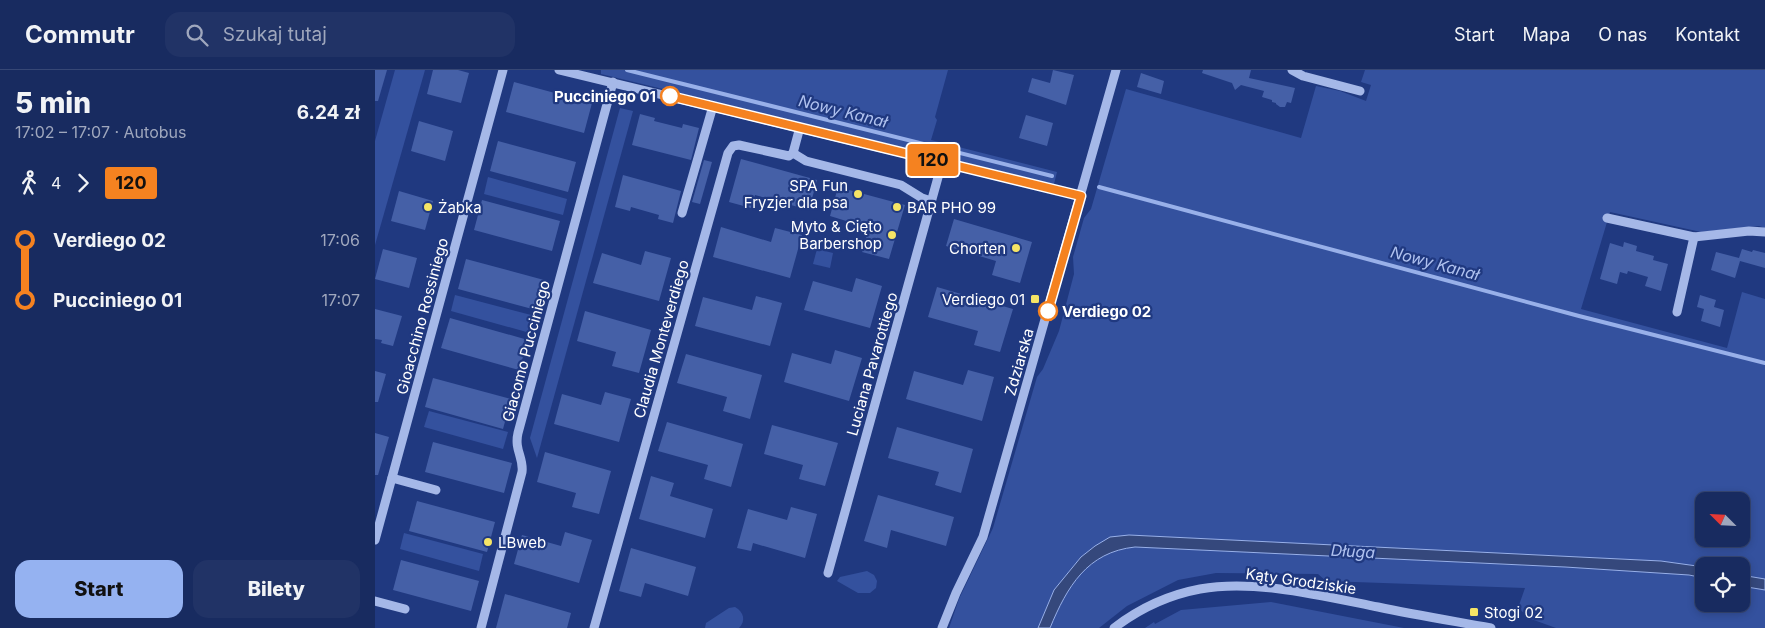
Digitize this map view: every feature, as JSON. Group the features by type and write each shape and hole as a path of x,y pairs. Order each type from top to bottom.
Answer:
{"street":[{"name":"Gioacchino Rossiniego","path":"375,540 503,70"},
{"path":"559,70 1081,196"},
{"name":"Zdziarska","path":"942,628 955,593 983,537 1116,70"},
{"path":"1292,70 1303,76 1360,91"},
{"name":"Giacomo Pucciniego","path":"481,628 523,472 516,447 518,433 613,82"},
{"path":"682,213 713,106"},
{"path":"800,127 793,152 806,161 905,187 918,196 931,201"},
{"name":"Claudia Monteverdiego","path":"595,628 728,152 733,146 739,145 785,156 789,156 793,152"},
{"name":"Luciana Pavarottiego","path":"828,573 942,162"},
{"path":"1607,218 1694,237 1749,231 1765,232"},
{"path":"1677,312 1694,237"},
{"path":"392,478 436,490"},
{"name":"Kąty Grodziskie","path":"1114,628 1143,608 1171,596 1202,589 1241,586 1331,597 1491,628"},
{"path":"375,601 405,609"}],"shaded area":[{"path":"395,70 425,70 375,245 375,141"},
{"path":"601,70 948,70 935,117 937,120 931,140 1057,172 1054,184 601,74"},
{"path":"1365,70 1765,70 1765,228 1759,226 1701,232 1610,212 1581,309 1727,348 1742,292 1765,299 1765,579 1750,576 1750,557 1695,557 1695,566 1661,561 1129,535 1095,546 1081,557 1054,590 1038,628 949,628 959,599 993,528 1037,377 1043,369 1059,331 1074,274 1073,257 1084,218 1091,209 1126,89 1301,138 1316,86 1340,91 1366,101 1371,85 1361,82"},
{"path":"620,108 633,111 537,458 530,438"},
{"path":"488,177 567,199 563,215 484,194"},
{"path":"817,249 833,253 830,268 813,264"},
{"path":"455,295 535,316 530,333 451,311"},
{"path":"429,411 508,432 503,449 424,427"},
{"path":"404,533 483,554 479,571 400,549"},
{"path":"1135,547 1565,567 1689,575 1695,576 1695,612 1750,612 1750,588 1765,590 1765,628 1556,628 1531,619 1518,608 1525,588 1326,581 1318,574 1216,573 1178,580 1127,606 1099,628 1050,628 1064,599 1081,574 1091,564 1118,550"},
{"path":"867,571 874,575 877,581 876,588 870,593 858,593 837,581 840,577"},
{"path":"1271,602 1404,628 1145,628 1181,610"},
{"path":"735,607 743,617 743,622 739,628 705,628 706,623 729,608"}],"water":[{"name":"Długa","path":"1129,535 1661,561 1695,566 1695,576 1565,567 1135,547 1118,550 1091,564 1072,586 1050,628 1038,628 1054,590 1081,557 1110,537"},
{"path":"1750,576 1765,579 1765,590 1750,588"}],"building":[{"path":"375,70 387,70 378,101 375,101"},
{"path":"433,70 458,70 469,73 461,103 427,94"},
{"path":"1053,70 1074,75 1066,105 1028,92 1032,78 1050,83"},
{"path":"1203,70 1251,70 1249,78 1295,88 1291,103 1287,102 1285,107 1280,107 1272,102 1272,100 1262,97 1264,91 1241,85 1235,90 1232,83 1202,73"},
{"path":"1141,73 1164,81 1161,94 1137,87"},
{"path":"514,82 592,103 584,133 506,112"},
{"path":"640,114 655,118 654,121 682,128 683,124 699,128 691,160 632,145"},
{"path":"1026,115 1053,123 1047,146 1019,138"},
{"path":"419,121 453,131 445,161 411,151"},
{"path":"498,141 576,162 568,192 490,171"},
{"path":"741,159 817,180 809,210 755,195 751,208 729,202"},
{"path":"704,160 712,162 700,204 692,202"},
{"path":"623,175 681,191 673,223 658,219 659,215 631,207 630,211 615,207"},
{"path":"838,187 905,205 889,259 862,252 869,228 830,216"},
{"path":"399,191 433,201 425,230 391,221"},
{"path":"482,200 560,221 552,251 474,230"},
{"path":"954,219 1032,242 1020,283 992,275 996,261 946,246"},
{"path":"721,227 771,242 775,228 802,235 790,278 713,257"},
{"path":"1624,242 1637,246 1636,251 1654,256 1653,260 1668,264 1661,291 1645,286 1648,277 1628,271 1627,274 1620,272 1617,284 1600,279 1610,243 1623,247"},
{"path":"383,249 417,258 409,288 375,279"},
{"path":"1742,249 1765,253 1765,268 1740,261 1735,278 1711,270 1716,252 1739,258"},
{"path":"645,251 671,258 659,301 593,283 602,253 641,265"},
{"path":"466,259 544,280 536,310 458,289"},
{"path":"856,278 882,286 870,328 804,310 813,281 852,292"},
{"path":"937,287 1013,309 1000,352 974,345 978,331 928,317"},
{"path":"1700,295 1716,300 1714,307 1724,310 1720,327 1701,321 1704,309 1697,307"},
{"path":"756,296 782,303 770,346 695,326 703,297 752,310"},
{"path":"375,309 402,316 393,346 381,343 382,340 375,339"},
{"path":"585,311 651,330 639,373 612,366 616,352 577,341"},
{"path":"450,318 528,340 519,370 441,348"},
{"path":"835,350 862,358 849,401 784,382 792,353 831,364"},
{"path":"686,354 762,375 750,419 723,411 727,397 677,383"},
{"path":"968,370 994,377 982,421 906,399 914,371 963,385"},
{"path":"375,371 386,374 378,402 375,402"},
{"path":"433,378 511,399 503,429 425,407"},
{"path":"605,392 631,399 619,442 554,424 562,394 601,405"},
{"path":"667,422 743,444 731,487 704,479 708,465 658,451"},
{"path":"772,425 838,443 825,486 799,479 803,465 764,454"},
{"path":"897,427 973,449 961,493 935,485 939,472 888,458"},
{"path":"375,433 389,437 378,475 375,475"},
{"path":"433,442 512,463 504,493 425,472"},
{"path":"545,452 611,471 599,514 572,507 576,493 537,482"},
{"path":"651,476 674,483 670,496 713,509 705,538 639,519"},
{"path":"878,495 954,517 946,546 891,530 887,548 864,541"},
{"path":"417,501 495,522 487,552 409,531"},
{"path":"791,507 817,514 805,558 753,543 751,551 737,548 748,509 787,520"},
{"path":"565,532 592,540 579,583 514,564 522,535 561,546"},
{"path":"631,548 696,567 688,596 645,583 641,597 619,591"},
{"path":"401,560 479,581 471,611 393,590"},
{"path":"505,594 571,613 567,628 496,628"}],"waterway":[{"name":"Nowy Kanał","path":"627,70 1052,176"},
{"name":"Nowy Kanał","path":"1099,187 1579,316 1765,363"}],"bus line":[{"name":"120","path":"670,96 1081,196 1048,311"}],"place":[{"name":"Pucciniego 01","path":"670,96"},
{"name":"SPA Fun Fryzjer dla psa","path":"858,194"},
{"name":"Żabka","path":"428,207"},
{"name":"BAR PHO 99","path":"897,207"},
{"name":"Myto & Cięto Barbershop","path":"892,235"},
{"name":"Chorten","path":"1016,248"},
{"name":"Verdiego 01","path":"1035,299"},
{"name":"Verdiego 02","path":"1048,311"},
{"name":"LBweb","path":"488,542"},
{"name":"Stogi 02","path":"1474,612"}]}
